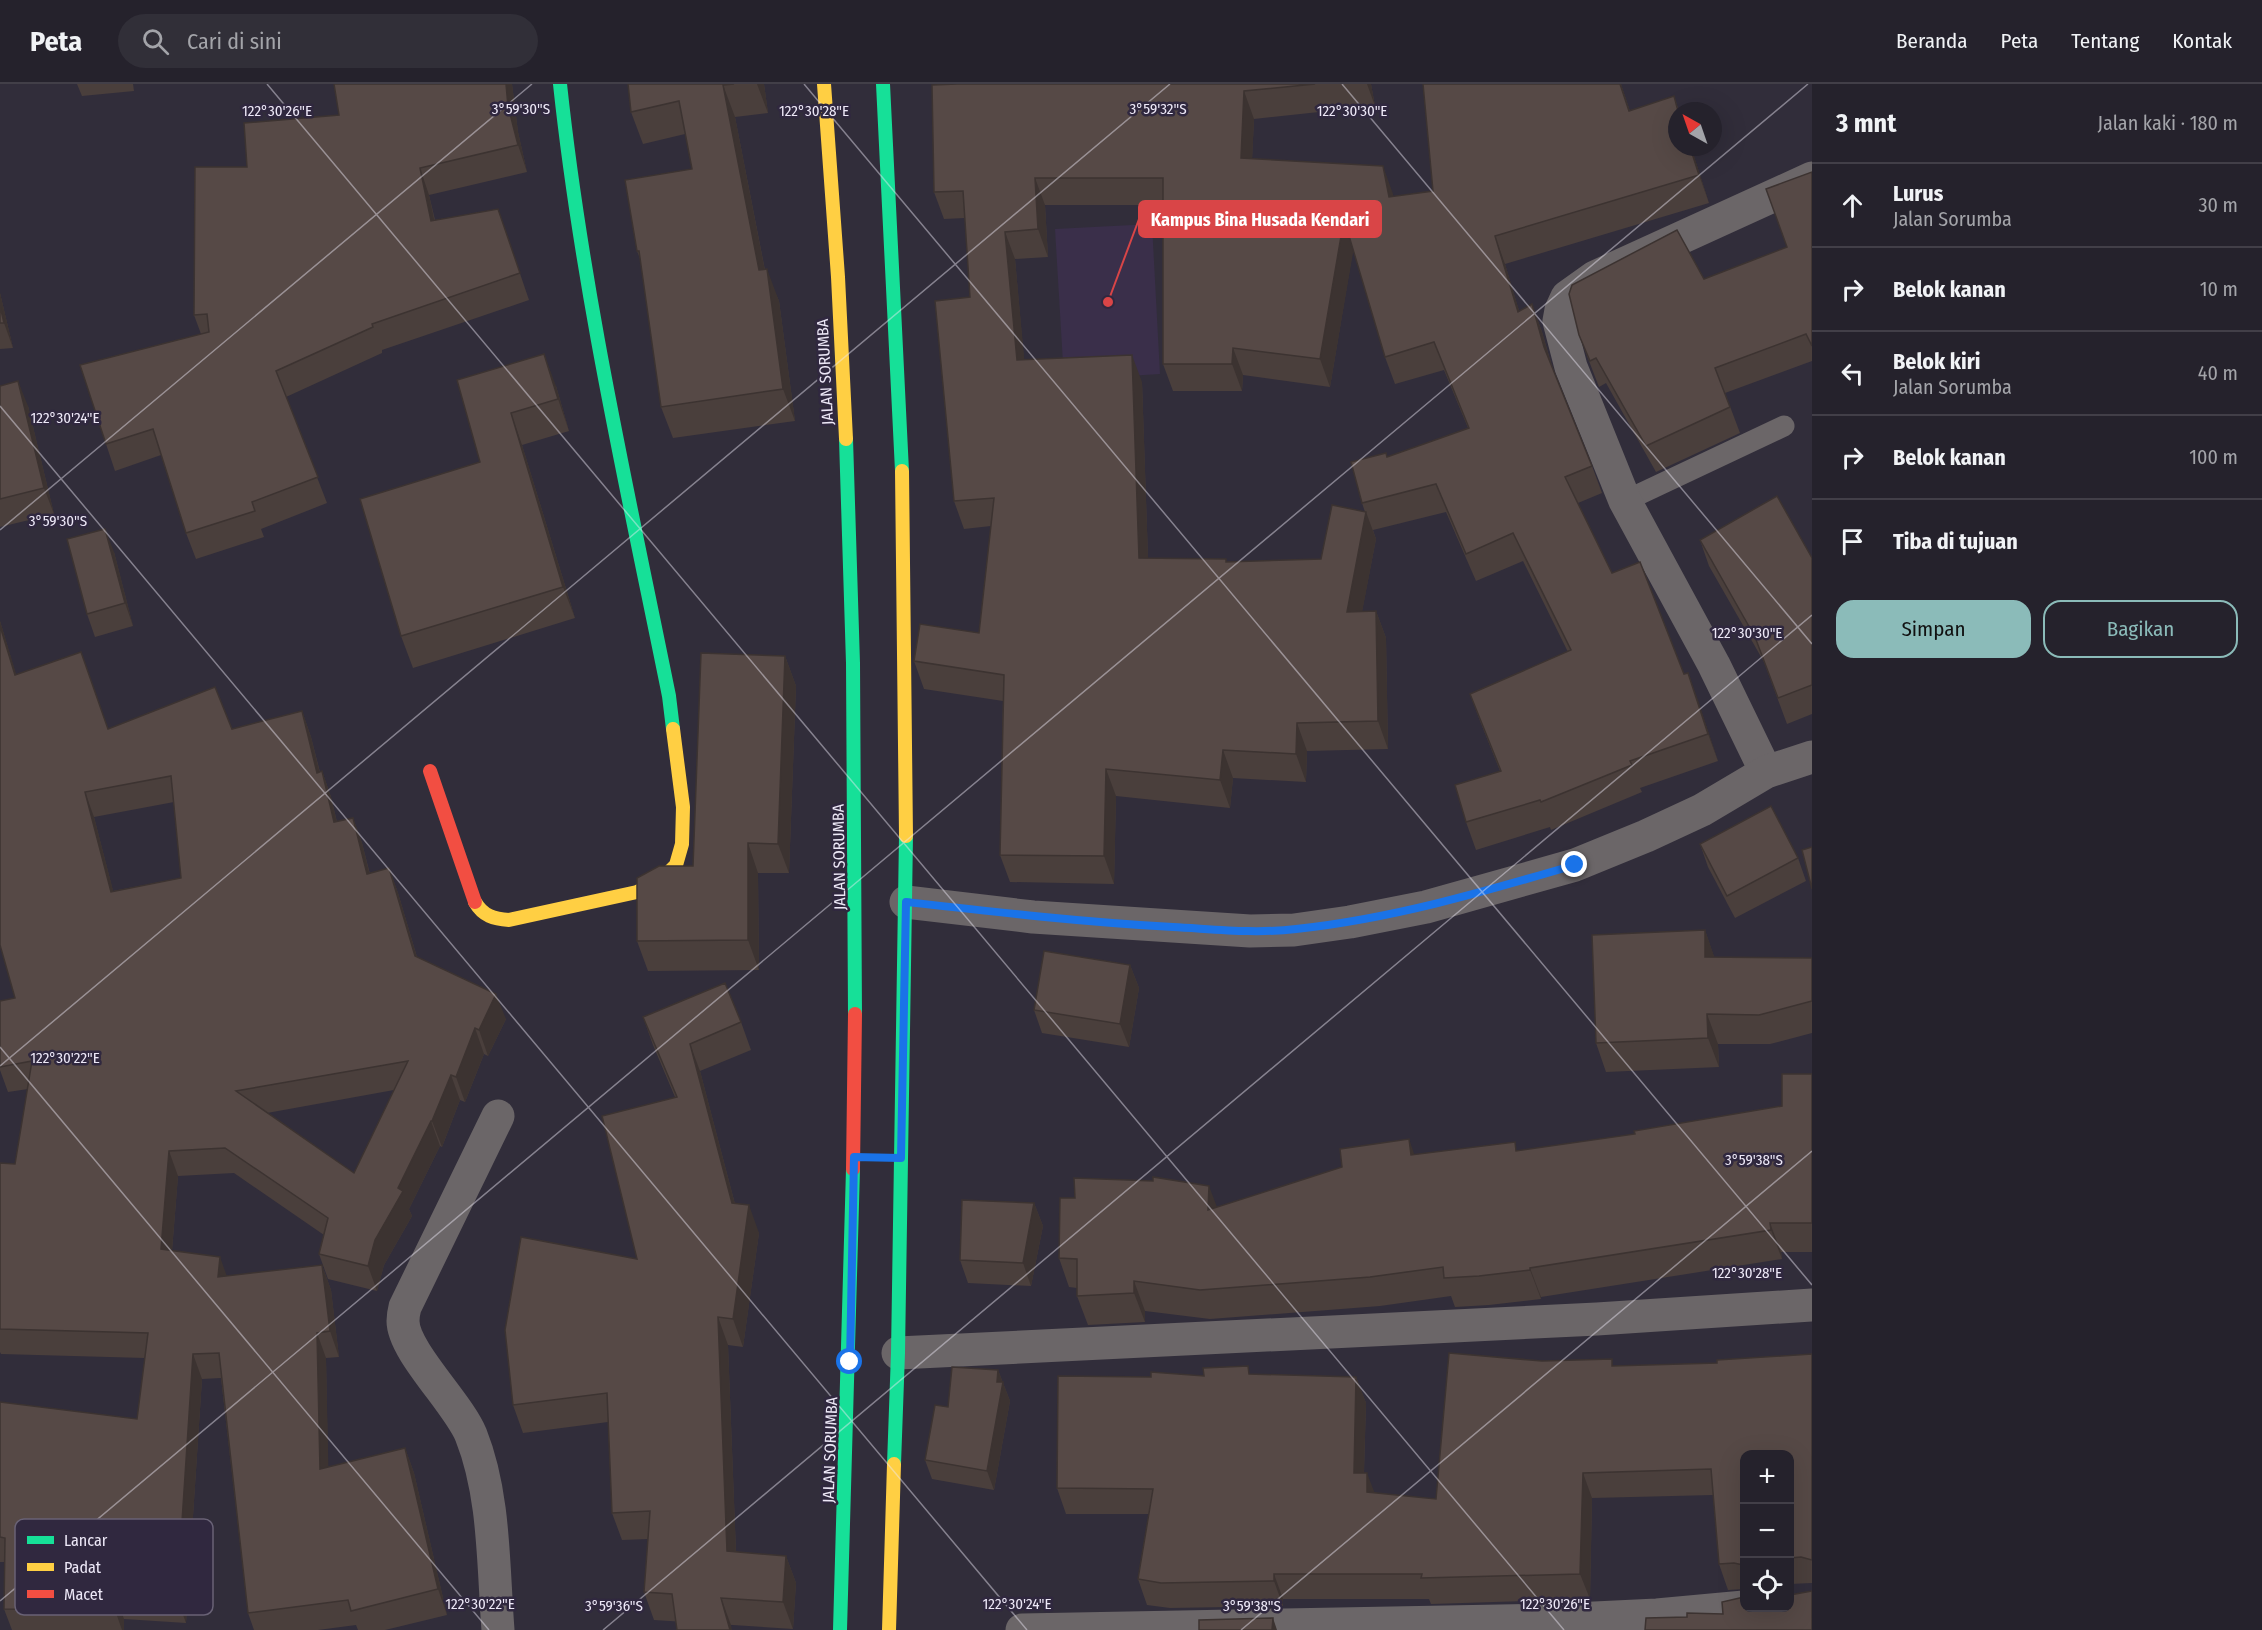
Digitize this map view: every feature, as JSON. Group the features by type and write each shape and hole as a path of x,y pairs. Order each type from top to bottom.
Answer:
{"street":[{"path":"430,771 476,904 481,911 495,919 520,918 637,892 661,880 676,865 682,844 683,807 669,696 604,378 568,160 560,84"},
{"name":"JALAN SORUMBA","path":"824,84 851,566 860,1157 840,1630"},
{"path":"883,84 904,511 906,902 895,1158 898,1353 889,1630"},
{"path":"1766,771 1714,665 1624,501 1571,367 1559,321 1567,297 1595,277 1812,178"},
{"path":"906,902 1033,917 1251,931 1294,930 1350,922 1426,907 1575,865 1702,810 1766,771 1812,757"},
{"path":"498,1116 405,1307 403,1322 406,1334 420,1359 446,1394 470,1434 483,1480 490,1526 498,1630"},
{"path":"898,1353 1597,1319 1812,1305"},
{"path":"1022,1630 1552,1620 1657,1615 1740,1607"}],"lane":[{"path":"1624,501 1784,426"}],"shaded area":[{"path":"1152,224 1160,374 1064,380 1055,229"}],"building":[{"path":"334,84 506,84 508,106 518,145 420,168 431,221 498,209 520,273 372,324 373,327 276,371 318,477 252,502 255,511 186,533 153,429 106,444 80,365 209,332 207,314 194,315 195,167 247,167 244,123 339,115"},
{"path":"628,84 734,84 723,85 759,270 767,269 783,389 661,407 639,251 637,251 625,180 692,169 679,101 631,112"},
{"path":"1315,84 1244,91 1241,158 1383,166 1389,197 1433,191 1423,84 1620,84 1629,111 1674,96 1676,102 1668,102 1668,156 1693,156 1699,175 1495,236 1518,312 1532,304 1544,347 1592,466 1565,477 1612,573 1640,562 1684,674 1688,673 1708,734 1630,761 1632,765 1541,802 1540,800 1466,822 1455,785 1501,771 1470,694 1571,650 1513,533 1466,554 1436,484 1362,503 1351,462 1386,453 1387,457 1469,428 1434,342 1385,357 1344,219 1320,359 1233,348 1232,364 1163,364 1163,178 1035,178 1038,229 1005,232 1017,360 1132,355 1139,558 1226,559 1226,562 1321,559 1332,505 1366,512 1347,612 1376,611 1378,721 1297,723 1296,754 1223,750 1220,780 1106,769 1104,856 1000,855 1004,675 914,661 920,624 979,633 994,498 954,501 935,301 970,297 963,191 934,192 932,85"},
{"path":"1812,172 1812,346 1806,334 1715,368 1730,407 1646,446 1596,358 1590,361 1579,335 1569,294 1572,285 1677,230 1704,279 1787,247 1766,189"},
{"path":"0,306 4,323 0,323"},
{"path":"544,354 558,399 511,413 563,587 401,636 360,499 480,462 457,380"},
{"path":"18,381 44,488 0,499 0,386"},
{"path":"1777,496 1812,558 1812,685 1778,698 1755,637 1700,540"},
{"path":"105,529 125,603 87,614 67,539"},
{"path":"0,626 15,675 81,652 108,729 215,687 232,729 302,711 317,773 322,771 334,822 353,818 367,874 389,868 415,956 496,994 479,1030 475,1028 456,1077 451,1075 432,1121 398,1188 403,1191 375,1240 368,1266 319,1254 328,1218 225,1148 169,1151 161,1249 220,1257 218,1277 322,1265 330,1331 317,1333 320,1469 405,1448 438,1589 351,1611 348,1600 248,1613 219,1353 193,1354 182,1519 15,1519 15,1609 4,1609 5,1538 0,1537 0,1402 137,1419 148,1333 0,1329 0,1163 15,1164 32,1061 0,1067 0,1001 15,998 0,945","holes":["171,776 181,878 111,892 85,792","408,1061 354,1173 236,1091"]},
{"path":"701,653 785,656 778,844 748,843 748,940 637,941 637,878 659,866 693,866"},
{"path":"1771,806 1798,858 1727,896 1700,844"},
{"path":"1812,847 1812,889 1802,850"},
{"path":"1705,930 1705,957 1812,958 1812,1001 1759,1015 1707,1014 1708,1038 1596,1043 1592,935"},
{"path":"1044,951 1130,965 1120,1024 1034,1010"},
{"path":"725,983 741,1022 690,1044 732,1203 749,1205 733,1319 718,1317 727,1551 786,1556 783,1602 721,1598 730,1630 677,1630 672,1594 644,1592 650,1511 612,1513 607,1393 513,1405 505,1330 521,1237 637,1259 602,1116 677,1097 643,1017"},
{"path":"1782,1074 1812,1074 1812,1223 1770,1223 1771,1230 1530,1268 1530,1270 1479,1276 1444,1278 1443,1267 1370,1277 1200,1290 1134,1281 1134,1293 1077,1296 1077,1259 1059,1258 1060,1198 1075,1198 1074,1178 1153,1181 1153,1177 1209,1186 1208,1210 1342,1167 1340,1149 1409,1139 1411,1155 1515,1142 1516,1151 1635,1134 1634,1131 1782,1106"},
{"path":"962,1200 1034,1203 1023,1263 960,1260"},
{"path":"1449,1353 1542,1361 1612,1359 1612,1366 1717,1363 1717,1360 1812,1354 1812,1560 1794,1558 1794,1450 1740,1450 1740,1564 1719,1564 1711,1469 1583,1473 1580,1574 1421,1578 1422,1574 1274,1574 1274,1581 1161,1583 1138,1579 1153,1489 1057,1488 1058,1376 1151,1377 1151,1372 1204,1376 1203,1368 1248,1366 1249,1374 1356,1377 1354,1473 1367,1473 1367,1492 1436,1499"},
{"path":"952,1367 998,1370 997,1382 1003,1382 987,1471 925,1460 935,1405 948,1407"},
{"path":"1812,1591 1812,1630 1645,1630 1646,1618 1687,1617 1687,1613 1723,1614 1722,1602 1740,1598 1740,1612 1794,1612 1794,1594"},
{"path":"1273,1618 1272,1630 1199,1630 1199,1620"}],"traffic: fast":[{"path":"560,84 569,161 593,315 669,696 673,729"},
{"path":"883,84 902,471"},
{"path":"846,439 853,663 855,1014"},
{"path":"894,1464 898,1353 906,836"},
{"path":"840,1630 853,1169"}],"traffic: slow":[{"path":"824,84 838,277 846,439"},
{"path":"902,471 906,836"},
{"path":"475,902 489,916 509,920 637,892 661,880 676,865 682,844 683,807 673,729"},
{"path":"889,1630 894,1464"}],"traffic: jam":[{"path":"430,771 475,902"},
{"path":"853,1169 855,1014"}],"place":[{"name":"Kampus Bina Husada Kendari","path":"1108,302"}],"route":[{"path":"850,1362 854,1157 901,1158 906,902 1033,917 1251,931 1294,930 1426,907 1575,865"}]}
